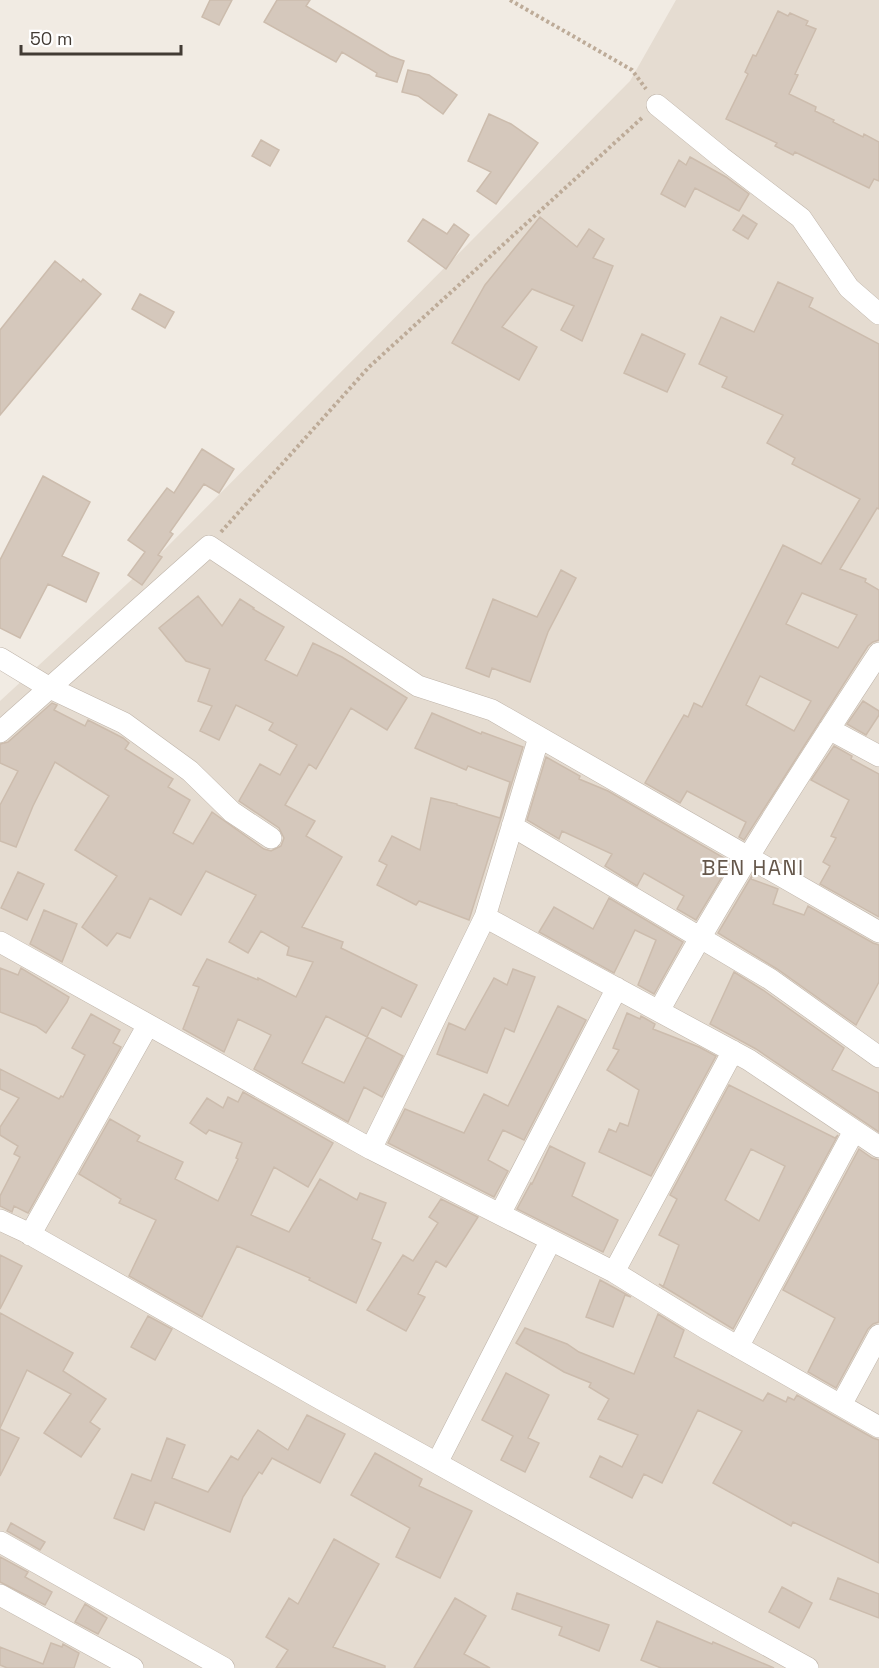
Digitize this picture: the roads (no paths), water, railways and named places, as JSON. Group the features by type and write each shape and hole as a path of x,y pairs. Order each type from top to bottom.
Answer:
{"street":[{"path":"657,105 721,158 801,218 849,288 879,314"},
{"path":"0,732 209,546 418,686 492,710 879,933"},
{"path":"659,1011 748,858 879,653"},
{"path":"0,658 48,687 123,723 190,771 232,812 271,838"},
{"path":"829,729 879,756"},
{"path":"371,1149 485,917 539,737"},
{"path":"512,826 770,979 879,1057"},
{"path":"485,917 749,1060 879,1148"},
{"path":"0,942 371,1149 614,1272 738,1347 879,1427"},
{"path":"500,1214 617,988"},
{"path":"30,1235 148,1025"},
{"path":"614,1272 733,1051"},
{"path":"738,1347 854,1131"},
{"path":"0,1221 30,1235 808,1668"},
{"path":"437,1463 551,1240"},
{"path":"841,1405 879,1335"},
{"path":"0,1542 224,1668"},
{"path":"0,1595 133,1668"}],"district":[{"name":"BEN HANI","path":"753,868"}]}
